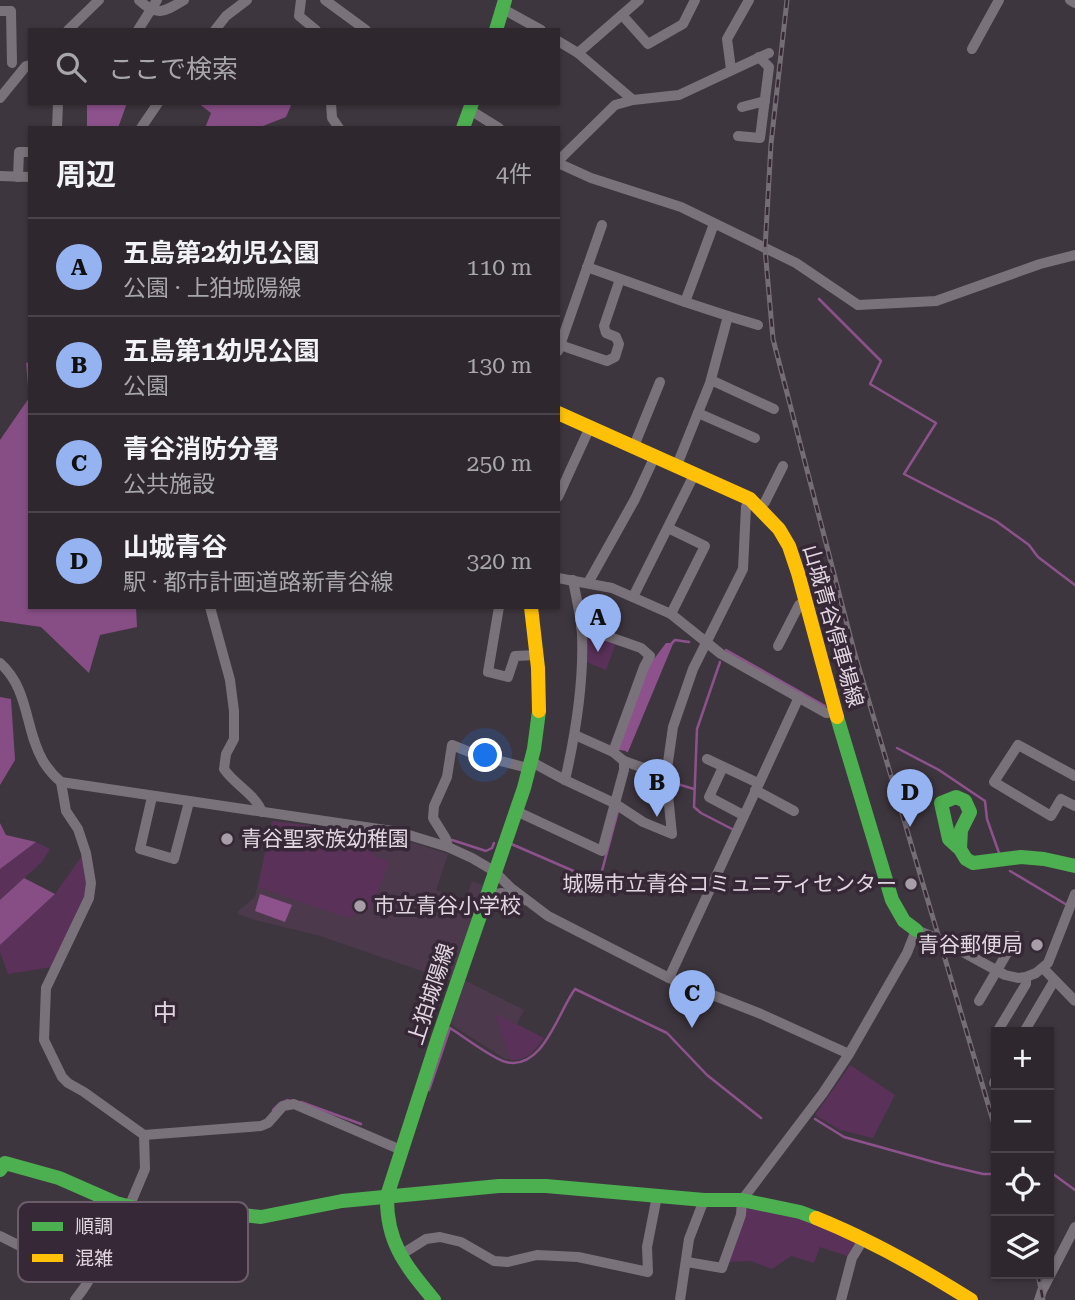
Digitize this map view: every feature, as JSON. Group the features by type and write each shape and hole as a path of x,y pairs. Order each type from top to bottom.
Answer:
{"main road":[{"path":"497,28 504,4"},
{"path":"464,126 471,107"},
{"name":"山城青谷停車場線","path":"560,414 695,473 755,503 779,529 789,546 852,772 892,900 901,919 916,930"},
{"name":"上狛城陽線","path":"433,1300 399,1256 390,1237 386,1215 387,1196 516,811 529,764 537,729 538,655 531,609"},
{"path":"960,849 966,859 973,863 1021,857 1075,866"},
{"path":"0,1170 5,1163 59,1178 115,1202"},
{"path":"248,1216 261,1217 342,1201 499,1186 546,1186 704,1200 741,1200 800,1212 846,1230 971,1300"}],"street":[{"path":"70,28 99,0"},
{"path":"139,0 149,9 167,10 184,0"},
{"path":"139,28 157,0"},
{"path":"217,28 226,16 247,0"},
{"path":"300,0 299,16 314,28"},
{"path":"325,0 340,4 360,28"},
{"path":"578,53 639,0"},
{"path":"623,16 648,44 683,24 695,0"},
{"path":"731,69 727,39 749,0"},
{"path":"972,49 999,0"},
{"path":"1070,0 1075,3"},
{"path":"504,4 538,28"},
{"path":"0,11 12,11 12,63"},
{"path":"560,41 634,100"},
{"path":"560,160 615,106 634,100 679,95 764,55 769,67 760,138 738,135"},
{"path":"0,63 28,66"},
{"path":"0,98 28,67"},
{"path":"742,107 765,101"},
{"path":"57,126 58,105"},
{"path":"142,126 158,105"},
{"path":"331,105 332,118 338,126"},
{"path":"471,107 496,126"},
{"path":"18,177 19,152 28,152"},
{"path":"560,163 591,178 681,207 796,263 858,305 936,301 1075,255"},
{"path":"0,176 28,177"},
{"path":"685,302 714,223"},
{"path":"560,345 602,225"},
{"path":"587,267 727,317 758,325"},
{"path":"560,348 607,361 615,357 619,344 616,337 606,334 604,327 620,279"},
{"path":"677,465 711,380 727,317"},
{"path":"711,380 774,408"},
{"path":"634,446 660,382"},
{"path":"698,413 755,438"},
{"path":"562,476 590,427"},
{"path":"588,583 635,499 655,456"},
{"path":"672,834 666,776 673,727 693,669 743,569 746,507 765,502 783,466"},
{"path":"633,597 695,473"},
{"path":"668,528 705,546 671,614"},
{"path":"560,578 612,588 671,614 721,654 827,713 837,712"},
{"path":"565,780 575,736 581,684 581,627 573,580"},
{"path":"778,646 799,605 805,600"},
{"path":"211,609 230,681 234,711 234,738 226,754 224,769 231,780 258,803 262,811"},
{"path":"499,609 488,672 508,677 515,656 538,655"},
{"path":"581,627 640,648 650,656 613,752"},
{"path":"0,663 18,684 42,760 61,782 66,811 78,830 86,853 91,883 89,898 46,988 44,1040 62,1077 144,1135 261,1126 268,1123 284,1106 293,1104 401,1150"},
{"path":"669,978 799,697"},
{"path":"575,736 613,752 624,761 666,776"},
{"path":"448,847 433,818 434,806 447,777 452,745 477,755 529,764 614,803 643,822 684,839"},
{"path":"1075,776 1018,745 994,782 1051,816 1061,799 1075,806"},
{"path":"707,759 794,811"},
{"path":"516,811 602,851 624,770 624,761"},
{"path":"723,767 709,797 743,815"},
{"path":"61,782 399,832 448,847 472,858 494,871 534,907"},
{"path":"152,797 140,849 174,859 189,802"},
{"path":"486,895 502,893 534,907 669,978 761,1014 849,1054"},
{"path":"687,1262 722,1268 740,1215 741,1200 823,1093 849,1054 907,953 916,930 1011,977 1026,977 1043,968 1050,959 1071,902"},
{"path":"979,1001 1017,936"},
{"path":"1043,968 1075,1001"},
{"path":"999,1027 1026,984 1026,977"},
{"path":"1027,1027 1054,981"},
{"path":"124,1202 145,1169 144,1135"},
{"path":"399,1256 426,1239 440,1237 461,1242 494,1261 508,1262 537,1255 578,1257 648,1272 648,1247 657,1196"},
{"path":"680,1300 689,1238 704,1200"},
{"path":"1040,1300 1075,1227"},
{"path":"0,1236 18,1245"},
{"path":"841,1300 852,1258 863,1240"},
{"path":"75,1300 86,1282"}],"shaded area":[{"path":"87,105 126,105 119,126 87,126"},
{"path":"201,105 291,105 286,117 263,126 206,126 211,113"},
{"path":"28,399 28,609 136,609 137,627 100,635 89,673 41,627 0,621 0,440"},
{"path":"584,631 616,643 606,670 584,661"},
{"path":"666,643 672,643 627,751 619,750 617,746 645,671"},
{"path":"0,697 11,699 15,760 0,785"},
{"name":"市立青谷小学校","path":"272,821 391,836 448,854 436,890 465,901 472,881 483,885 451,981 317,935 238,914 238,911 255,897"},
{"path":"272,821 381,834 372,855 389,862 372,906 348,918 258,887"},
{"path":"0,823 6,835 36,842 0,869"},
{"path":"36,842 50,849 42,862 0,900 0,869"},
{"path":"84,853 88,883 85,900 52,967 8,974 0,945 55,894"},
{"path":"24,878 55,894 0,945 0,900"},
{"path":"260,894 292,905 285,922 255,911"},
{"path":"464,980 524,1010 517,1024 544,1038 530,1055 519,1060 505,1059 449,1023"},
{"path":"495,1014 544,1038 530,1054 511,1060"},
{"path":"850,1065 895,1095 873,1138 840,1130 815,1115"},
{"path":"745,1206 807,1218 857,1241 847,1256 820,1247 814,1263 791,1256 772,1269 751,1261 727,1262"}],"waterway":[{"path":"819,299 881,361 870,384 936,423 904,474 996,521 1029,545 1038,557 1075,585"},
{"path":"627,751 672,643 675,640 689,642"},
{"path":"726,650 825,706"},
{"path":"720,662 697,729 694,807 732,829"},
{"path":"897,748 939,770 985,801 987,819 999,853"},
{"path":"671,782 694,789"},
{"path":"509,843 599,882 618,811"},
{"path":"452,840 486,851 492,848 494,843"},
{"path":"1010,871 1067,905"},
{"path":"429,1090 450,1028 500,1060 519,1062 530,1058 540,1049 575,989 667,1033 707,1075 761,1118"},
{"path":"273,1110 288,1100"},
{"path":"301,1102 361,1124"},
{"path":"815,1119 844,1137 941,1164 991,1174"},
{"path":"1054,1175 1075,1190"}],"railway":[{"path":"787,0 771,144 765,249 773,339 854,651 991,1114"},
{"path":"1039,1279 1043,1300"}],"traffic: fast":[{"path":"497,28 505,0"},
{"path":"464,126 471,105"},
{"path":"434,1300 407,1265 394,1241 387,1196 524,788 534,749 539,711"},
{"path":"837,717 892,900 904,921 916,930"},
{"path":"960,849 961,830 970,812 965,801 956,797 941,803 949,839 966,859 973,863 1021,857 1075,866"},
{"path":"0,1170 5,1163 59,1178 114,1202"},
{"path":"248,1216 261,1217 342,1201 499,1186 546,1186 704,1200 742,1200 816,1218"}],"traffic: slow":[{"path":"560,414 750,499 779,529 789,546 798,573 837,717"},
{"path":"531,609 538,668 539,711"},
{"path":"816,1218 896,1256 971,1300"}],"place":[{"name":"五島第2幼児公園","path":"598,652"},
{"name":"五島第1幼児公園","path":"657,817"},
{"name":"山城青谷","path":"910,827"},
{"name":"青谷聖家族幼稚園","path":"227,839"},
{"name":"城陽市立青谷コミュニティセンター","path":"911,884"},
{"name":"市立青谷小学校","path":"360,906"},
{"name":"青谷郵便局","path":"1037,945"},
{"name":"青谷消防分署","path":"692,1028"}],"district":[{"name":"中","path":"165,1013"}]}
